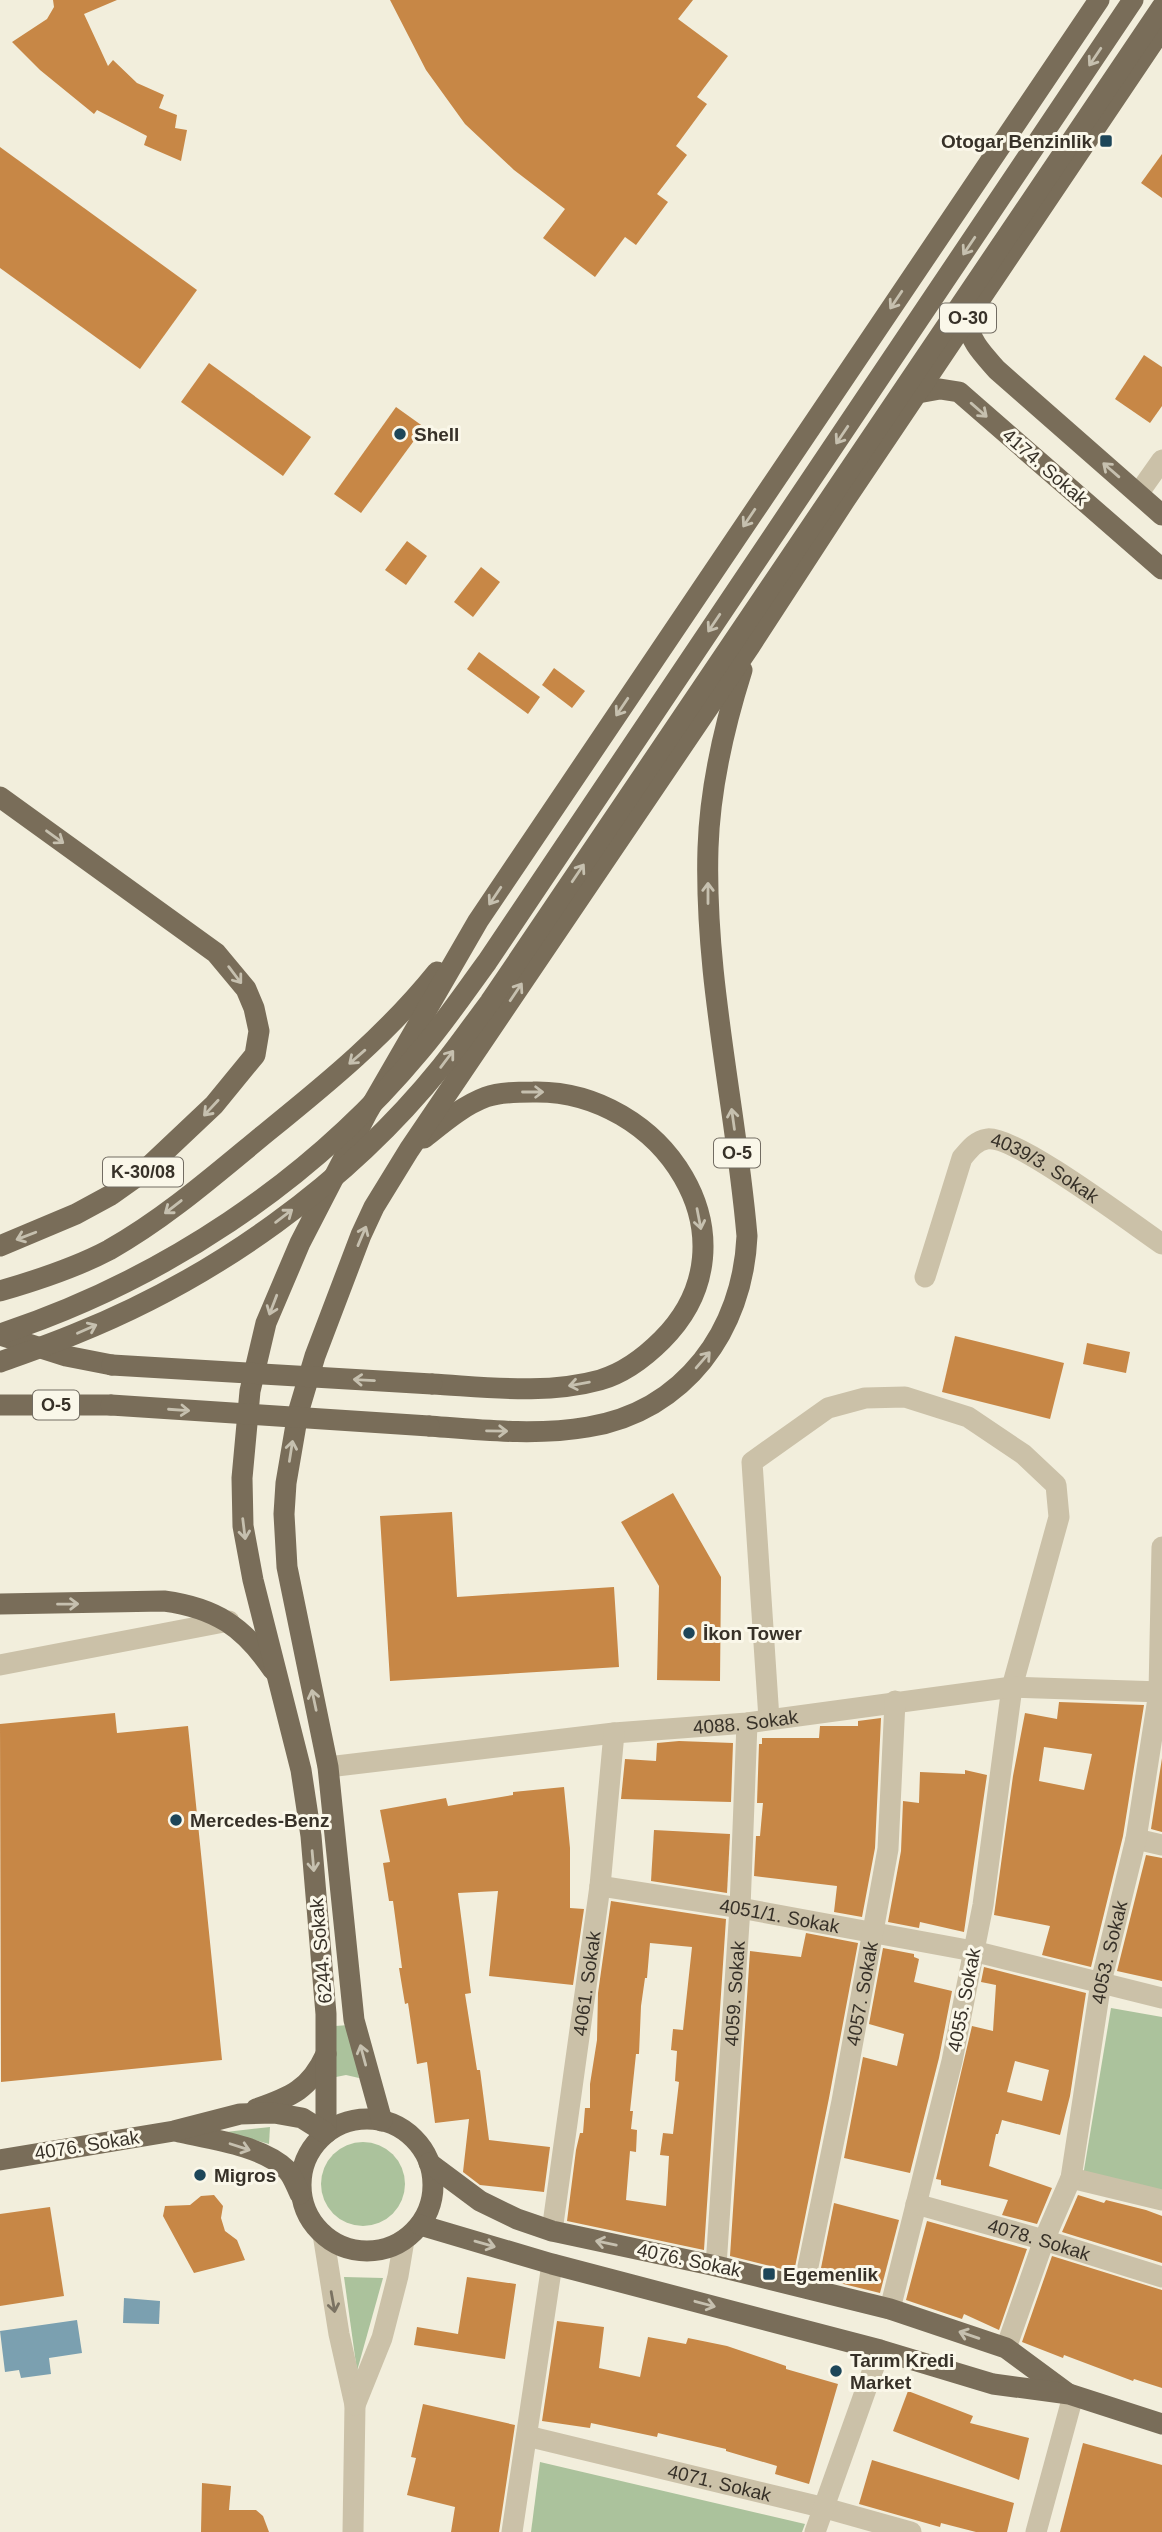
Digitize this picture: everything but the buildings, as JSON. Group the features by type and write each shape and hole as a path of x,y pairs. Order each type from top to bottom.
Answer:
{"main road":[{"path":"0,1291 44,1278 110,1249 161,1216 366,1050 422,991 478,921 1099,0"},
{"path":"0,1334 130,1279 184,1251 231,1222 321,1151 370,1105 419,1052 487,962 1133,0"},
{"path":"0,1362 75,1334 146,1301 206,1268 263,1231 346,1166 401,1113 442,1066 490,1002 1162,7"},
{"name":"O-30","path":"918,394 1162,29"},
{"path":"967,320 975,345 997,370 1162,515"},
{"name":"4174. Sokak","path":"918,394 940,389 958,392 1162,569"},
{"path":"750,646 918,394"},
{"name":"6244. Sokak","path":"382,2121 354,2020 328,1767 287,1567 284,1534 286,1483 298,1413 328,1321 374,1208 409,1150 750,646"},
{"name":"O-5","path":"0,1405 111,1405 515,1431 578,1429 607,1423 647,1406 673,1390 710,1352 726,1326 741,1287 747,1236 712,955 708,904 708,845 724,729 750,646"},
{"name":"K-30/08","path":"0,797 221,958 246,989 259,1031 255,1055 214,1105 142,1173 111,1195 76,1214 0,1246"},
{"name":"6244. Sokak","path":"326,2133 326,2014 311,1836 301,1770 253,1580 243,1526 242,1478 250,1391 276,1298 321,1201 382,1085 478,921"},
{"path":"0,1334 66,1356 112,1365 432,1384 559,1387 602,1380 630,1366 669,1333 687,1307 699,1275 701,1249 700,1221 683,1174 664,1148 640,1127 614,1110 581,1097 538,1091 487,1096 453,1115 409,1150"},
{"path":"0,1604 164,1601 203,1609 229,1621 255,1646 280,1681"},
{"path":"240,2114 301,2090 311,2080 327,2052"},
{"name":"4076. Sokak","path":"0,2160 174,2131 240,2114 274,2113 302,2118 326,2133"},
{"path":"363,2119 382,2121 402,2129 418,2144 429,2163 433,2184 430,2206 420,2225 404,2240 384,2249 362,2251 341,2246 323,2234 309,2217 301,2197 305,2161 313,2145 343,2123 363,2119"},
{"name":"4076. Sokak","path":"174,2131 222,2141 277,2162 289,2172 301,2197"},
{"name":"4076. Sokak","path":"429,2163 480,2201 517,2219 552,2231 804,2286 890,2309 1006,2348 1071,2395"},
{"name":"4076. Sokak","path":"420,2225 552,2264 880,2350 993,2384 1071,2395 1162,2424"}],"street":[{"path":"1139,494 1162,460"},
{"name":"4039/3. Sokak","path":"925,1277 962,1158 974,1144 988,1138 1004,1142 1036,1158 1162,1244"},
{"name":"4055. Sokak","path":"769,1719 752,1462 828,1408 865,1398 905,1397 968,1417 1023,1454 1056,1485 1059,1517 1012,1687 983,1905 953,2061 890,2309"},
{"name":"4053. Sokak","path":"1006,2348 1044,2240 1071,2178 1101,1982 1136,1839 1161,1692 1162,1546"},
{"path":"0,1665 229,1621"},
{"name":"4088. Sokak","path":"328,1767 614,1733 747,1723 1012,1687 1161,1692"},
{"name":"4057. Sokak","path":"804,2286 888,1849 895,1701"},
{"name":"4059. Sokak","path":"716,2266 740,1908 747,1723"},
{"name":"4061. Sokak","path":"552,2231 600,1886 614,1733"},
{"path":"1136,1839 1162,1845"},
{"name":"4051/1. Sokak","path":"600,1886 740,1908 974,1951 1162,1998"},
{"path":"1071,2178 1162,2200"},
{"name":"4078. Sokak","path":"916,2204 1162,2277"},
{"path":"323,2234 336,2322 355,2405 353,2532"},
{"path":"355,2405 383,2338 404,2240"},
{"path":"512,2532 552,2264"},
{"path":"815,2532 880,2350"},
{"path":"1036,2532 1071,2395"},
{"name":"4071. Sokak","path":"527,2436 825,2508 911,2532"}],"green space":[{"path":"1111,2008 1162,2017 1162,2190 1083,2176"},
{"path":"349,2025 359,2078 346,2075 336,2077 335,2026"},
{"path":"270,2127 269,2144 226,2132"},
{"path":"363,2142 379,2145 393,2154 402,2168 405,2184 402,2200 393,2214 379,2223 363,2226 347,2223 333,2214 324,2200 321,2184 324,2168 333,2154 347,2145"},
{"path":"344,2277 383,2278 357,2371"},
{"path":"540,2462 805,2524 802,2532 531,2532"}],"water":[{"path":"124,2298 160,2301 159,2324 123,2323"},
{"path":"77,2320 82,2353 49,2358 51,2374 21,2378 19,2370 5,2372 0,2331"}],"place":[{"name":"Otogar Benzinlik","path":"1106,141"},
{"name":"Shell","path":"400,434"},
{"name":"İkon Tower","path":"689,1633"},
{"name":"Mercedes-Benz","path":"176,1820"},
{"name":"Migros","path":"200,2175"},
{"name":"Egemenlik","path":"769,2274"},
{"name":"Tarım Kredi Market","path":"836,2371"}]}
